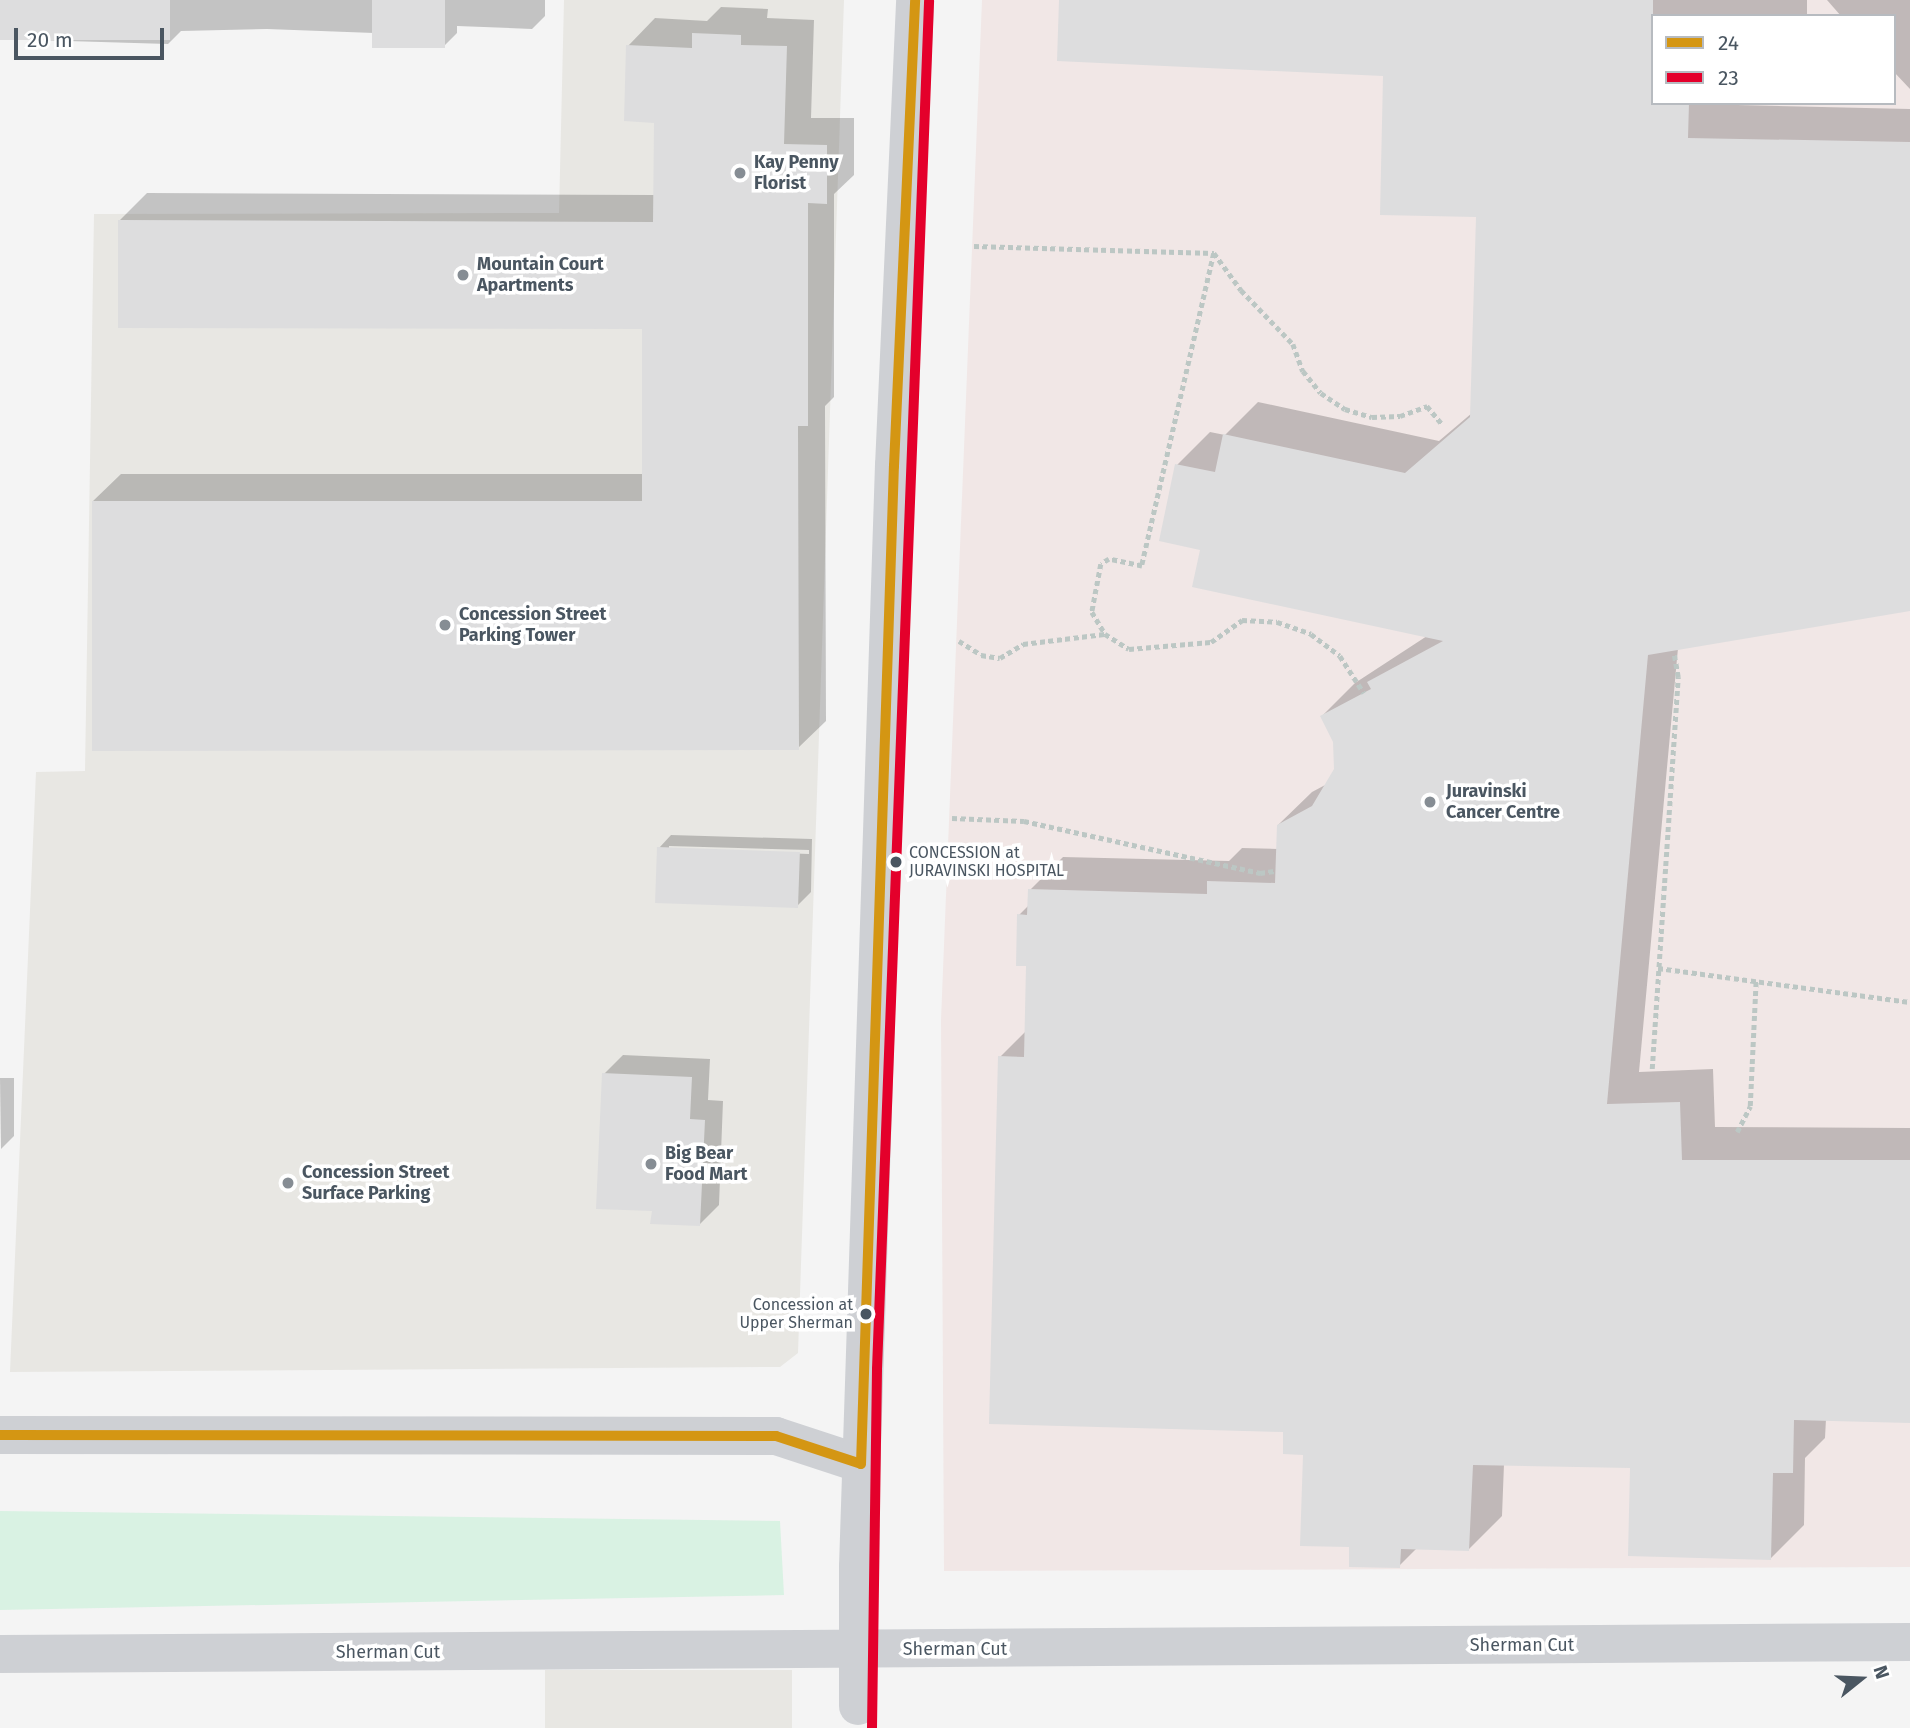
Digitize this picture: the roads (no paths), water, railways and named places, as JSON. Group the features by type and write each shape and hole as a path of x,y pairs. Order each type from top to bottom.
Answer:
{"main road":[{"path":"858,1717 860,1464 894,466 915,0"},
{"path":"0,1434 776,1436 860,1464"},
{"name":"Sherman Cut","path":"0,1654 1910,1642"}],"place":[{"name":"Kay Penny Florist","path":"740,173"},
{"name":"Mountain Court Apartments","path":"463,275"},
{"name":"Concession Street Parking Tower","path":"445,625"},
{"name":"Juravinski Cancer Centre","path":"1430,802"},
{"name":"CONCESSION at JURAVINSKI HOSPITAL","path":"896,862"},
{"name":"Big Bear Food Mart","path":"651,1164"},
{"name":"Concession Street Surface Parking","path":"288,1183"},
{"name":"Concession at Upper Sherman","path":"866,1314"}]}
